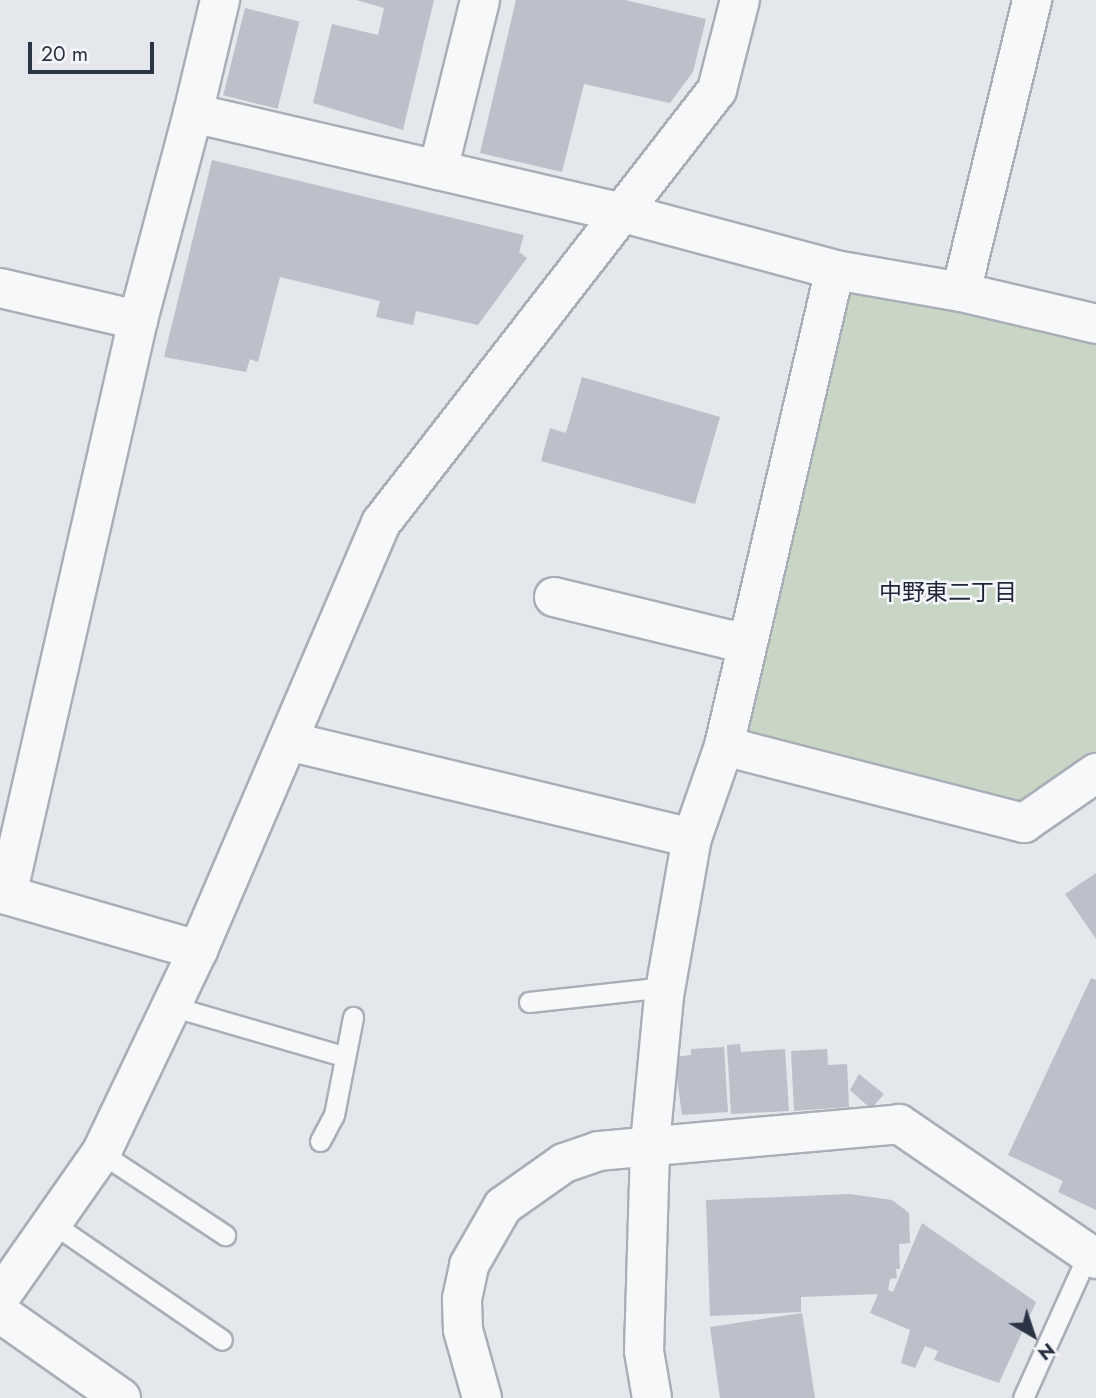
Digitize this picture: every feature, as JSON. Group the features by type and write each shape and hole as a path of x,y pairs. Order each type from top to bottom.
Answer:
{"street":[{"path":"198,950 7,895 138,320 220,0"},
{"path":"438,170 480,0"},
{"path":"0,1297 102,1153 198,950 381,523 717,90 740,0"},
{"path":"961,292 1032,0"},
{"path":"193,113 623,213 835,270 961,292 1096,324"},
{"path":"652,1398 644,1351 650,1144 664,996 692,838 724,746 835,270"},
{"path":"0,288 138,320"},
{"path":"554,597 730,640 749,638"},
{"path":"288,741 692,838"},
{"path":"724,746 1024,823 1096,773"},
{"path":"482,1398 469,1364 462,1299 469,1265 503,1206 564,1163 599,1151 650,1144 899,1124 1092,1256"},
{"path":"0,1313 121,1398"}],"lane":[{"path":"529,1002 647,989 664,996"},
{"path":"171,1006 343,1056"},
{"path":"320,1141 334,1115 343,1056 353,1017"},
{"path":"102,1153 225,1235"},
{"path":"52,1223 222,1340"},
{"path":"1023,1398 1092,1256"}],"green space":[{"path":"854,291 1096,341 1096,752 1029,798 1008,802 752,742 741,725 843,298"}],"building":[{"path":"356,0 434,0 403,130 313,103 332,24 378,35 384,8"},
{"path":"516,0 625,0 706,19 693,72 670,103 584,84 562,172 480,153"},
{"path":"245,8 299,22 278,109 223,95"},
{"path":"212,160 524,235 519,252 527,258 478,325 416,311 413,325 376,317 380,301 280,277 258,362 250,359 246,372 164,357"},
{"path":"582,377 720,417 695,504 541,461 550,428 566,433"},
{"path":"1096,873 1096,939 1065,894"},
{"path":"1091,978 1096,980 1096,1210 1058,1192 1063,1181 1008,1155"},
{"path":"740,1044 741,1052 785,1049 789,1111 731,1114 727,1045"},
{"path":"724,1047 728,1112 682,1115 674,1057 691,1055 691,1049"},
{"path":"827,1049 828,1065 847,1064 849,1107 794,1111 791,1051"},
{"path":"859,1074 884,1094 871,1109 850,1090"},
{"path":"849,1194 892,1200 909,1213 910,1243 899,1244 900,1269 896,1269 897,1278 890,1279 888,1290 893,1292 922,1223 1036,1302 999,1383 934,1360 938,1351 925,1346 915,1368 901,1363 910,1330 870,1313 878,1294 801,1297 801,1312 710,1316 706,1200"},
{"path":"802,1313 815,1398 720,1398 710,1327"}],"district":[{"name":"中野東二丁目","path":"948,592"}]}
